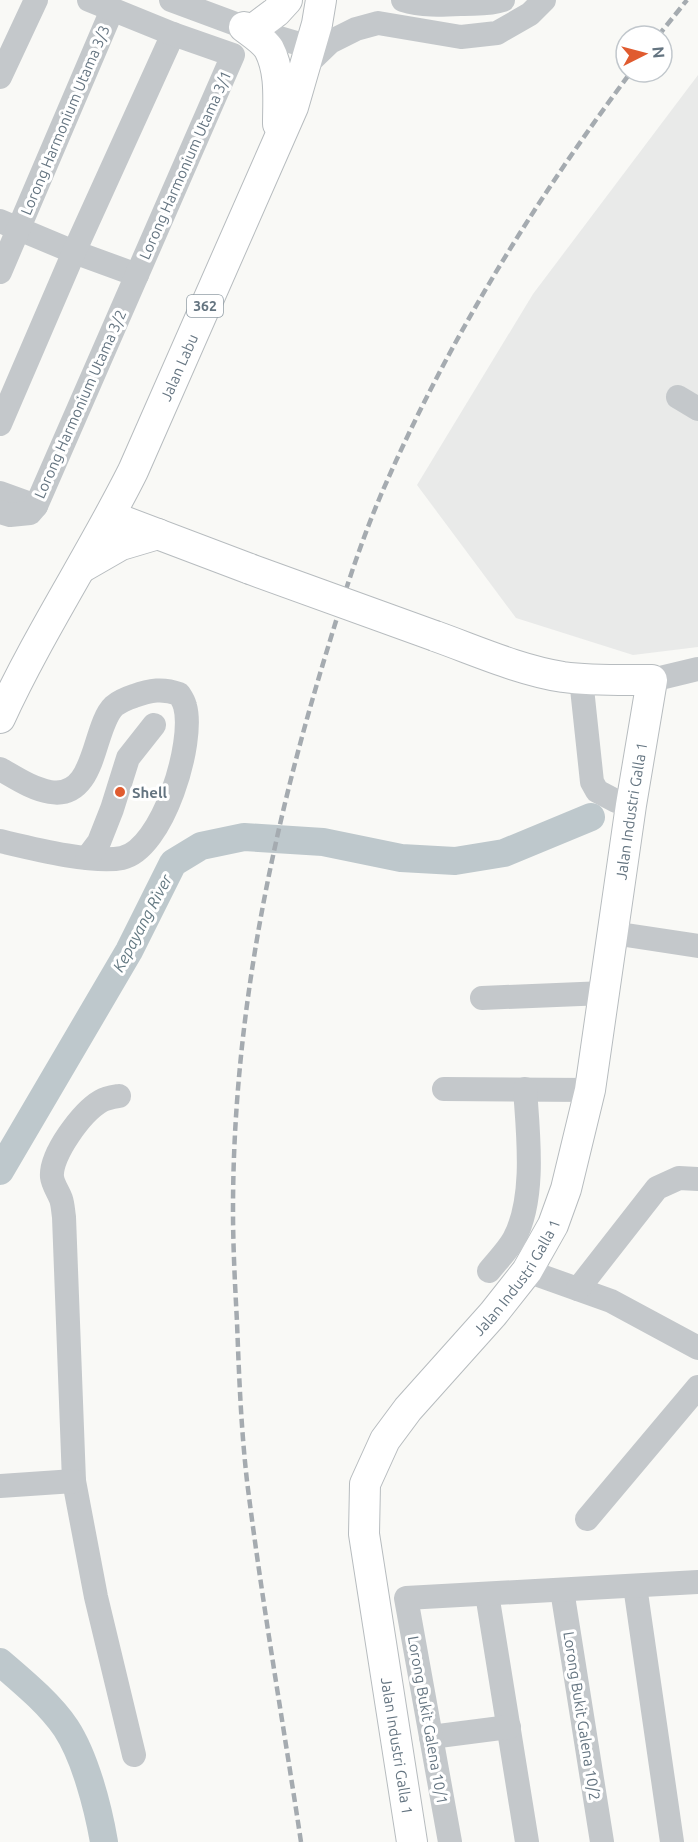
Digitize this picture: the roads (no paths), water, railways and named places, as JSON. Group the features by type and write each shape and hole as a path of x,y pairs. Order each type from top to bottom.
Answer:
{"main road":[{"path":"278,142 278,84 274,63 268,47 248,28 276,12 287,0"},
{"name":"Jalan Labu","path":"0,718 19,678 110,516 132,471 293,107 321,0"},
{"path":"132,471 151,532"},
{"path":"110,516 524,668 581,679 652,680"},
{"path":"81,568 121,545 151,532"},
{"name":"Jalan Industri Galla 1","path":"412,1842 364,1534 365,1484 385,1440 408,1409 493,1314 527,1271 553,1226 566,1189 590,1090 631,805 652,680"}],"street":[{"path":"0,77 36,0"},
{"path":"0,424 74,252 173,34 89,0"},
{"path":"171,0 248,28 307,57 356,29 378,23 461,37 497,33 530,14 544,0"},
{"path":"403,0 444,5 477,5 503,0"},
{"name":"Lorong Harmonium Utama 3/3","path":"0,272 9,225 112,10"},
{"name":"Lorong Harmonium Utama 3/1","path":"137,275 232,55 173,34"},
{"path":"9,225 137,275"},
{"name":"Lorong Harmonium Utama 3/2","path":"5,514 30,513 36,506 137,275"},
{"path":"0,494 36,506"},
{"path":"652,680 698,669"},
{"path":"581,679 592,782 597,791 616,801 631,805"},
{"path":"0,769 42,790 53,793 66,791 86,774 106,719 114,706 148,690 167,689 179,694 185,705 184,756 164,813 151,837 136,853 123,858 87,858 0,841"},
{"path":"129,698 184,756"},
{"path":"87,858 99,842 128,758 154,725"},
{"path":"613,933 698,946"},
{"path":"482,998 605,993"},
{"path":"444,1089 590,1090"},
{"path":"489,1271 514,1239 526,1203 529,1146 525,1089"},
{"path":"119,1096 100,1102 92,1108 60,1147 52,1167 53,1184 62,1201 64,1217 74,1481 96,1597 134,1755"},
{"path":"578,1289 657,1188 679,1178 698,1179"},
{"path":"527,1271 610,1301 698,1348"},
{"path":"587,1519 698,1387"},
{"path":"0,1486 74,1481"},
{"path":"527,1842 488,1594 698,1582"},
{"path":"635,1586 672,1842"},
{"name":"Lorong Bukit Galena 10/2","path":"562,1590 602,1842"},
{"name":"Lorong Bukit Galena 10/1","path":"450,1842 406,1598 488,1594"},
{"path":"430,1737 509,1727"}],"waterway":[{"name":"Kepayang River","path":"0,1171 129,951 173,863 201,846 244,837 323,842 401,858 455,861 504,853 591,817"},
{"name":"Kepayang River","path":"0,1662 52,1710 73,1740 90,1783 104,1842"}],"railway":[{"path":"668,24 687,0"},
{"path":"301,1842 253,1526 239,1382 233,1238 235,1141 239,1072 258,935 271,867 303,733 352,573 387,481 439,374 497,270 562,169 622,84"}],"place":[{"name":"Shell","path":"120,792"}]}
